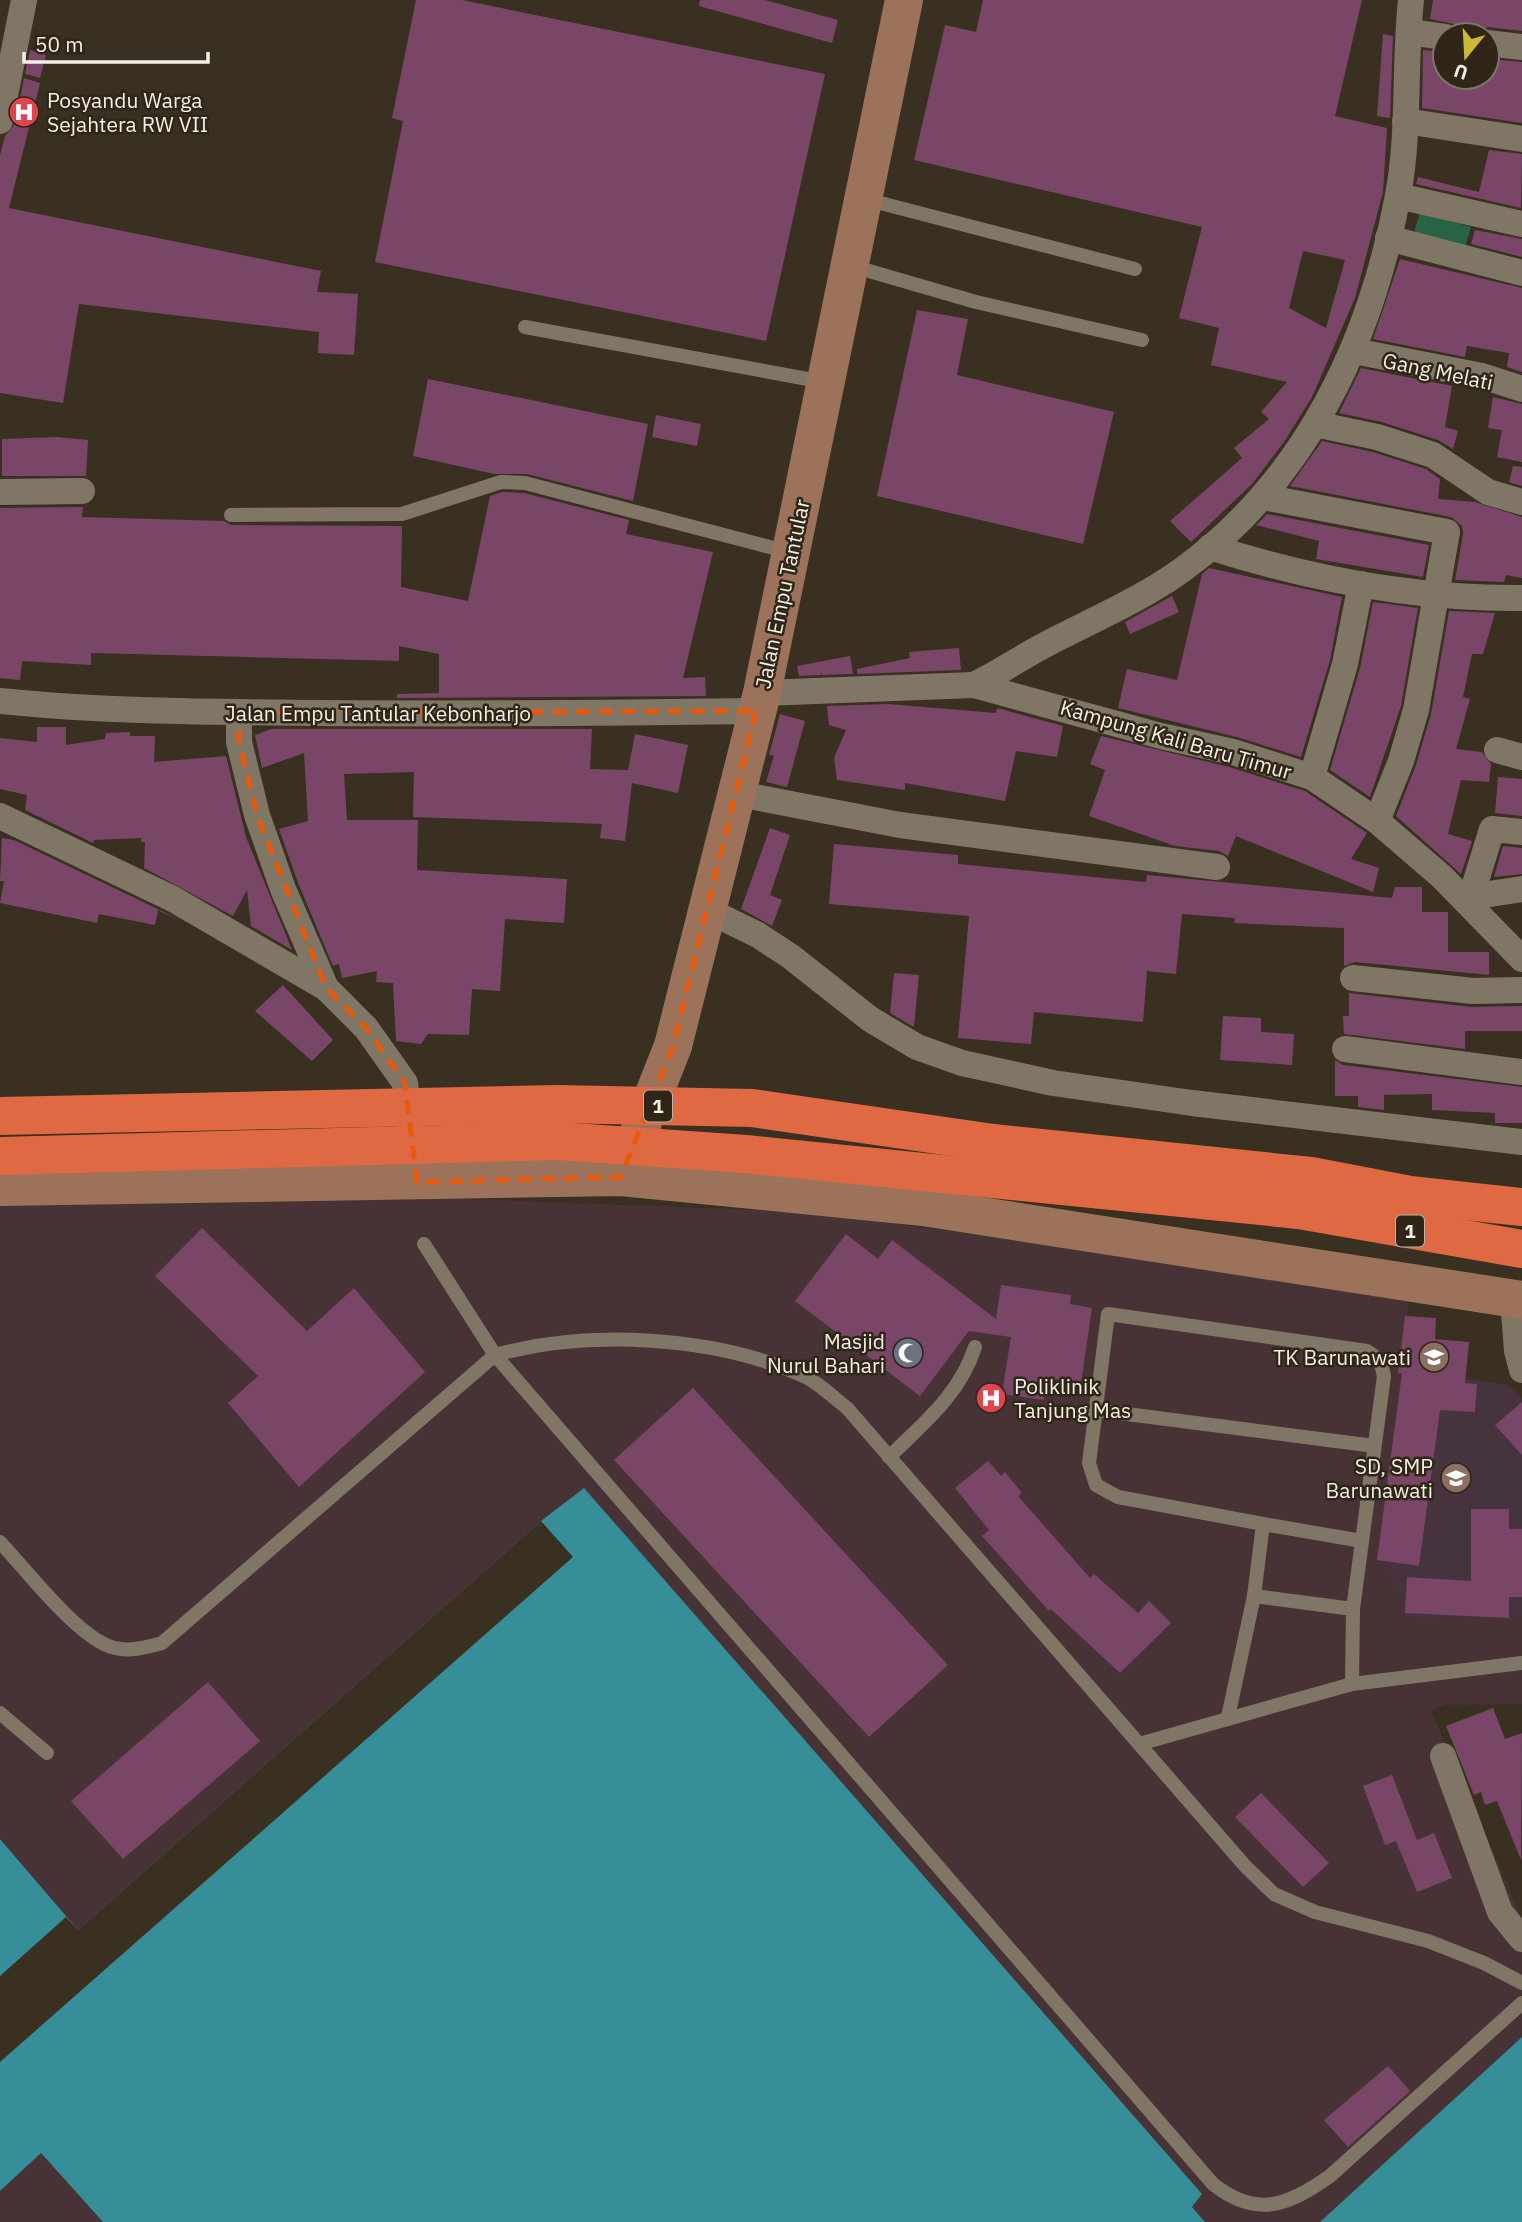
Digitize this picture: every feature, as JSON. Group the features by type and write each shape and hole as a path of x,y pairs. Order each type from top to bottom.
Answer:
{"highway":[{"name":"1","path":"0,1116 558,1104 752,1108 1305,1193 1522,1249"},
{"name":"1","path":"0,1156 558,1141 1305,1193 1410,1195 1522,1207"}],"street":[{"name":"Jalan Empu Tantular","path":"621,1177 673,1046 709,911 734,793 759,702 904,0"},
{"path":"974,685 1010,668 1039,648 1126,605 1181,571 1263,497 1301,449 1354,351 1388,237 1398,196 1411,0"},
{"path":"0,121 21,1"},
{"path":"1409,32 1431,35"},
{"path":"1501,45 1522,47"},
{"path":"1405,121 1522,139"},
{"path":"1398,196 1522,223"},
{"path":"1388,237 1522,273"},
{"name":"Gang Melati","path":"1354,351 1482,376 1522,389"},
{"path":"1315,424 1377,438 1433,455 1488,492 1522,502"},
{"path":"0,492 82,491"},
{"path":"1263,497 1444,530 1448,535 1434,595 1416,710 1401,761 1377,821"},
{"path":"1210,547 1361,584 1434,595 1522,598"},
{"path":"1312,777 1345,664 1361,584"},
{"name":"Kampung Kali Baru Timur","path":"759,702 974,685 1161,736 1233,752 1312,777 1377,821 1467,897 1522,959"},
{"name":"Jalan Empu Tantular Kebonharjo","path":"0,701 59,707 239,713 499,714 759,702"},
{"path":"239,713 239,742 257,815 283,889 327,988"},
{"path":"734,793 900,825 1217,867"},
{"path":"0,816 173,899 327,988 366,1028 405,1083 417,1182"},
{"path":"1522,832 1492,829 1467,897 1522,889"},
{"path":"709,911 758,935 790,956 870,1019 918,1047 962,1063 1053,1083 1192,1103 1522,1142"},
{"path":"1353,978 1473,990 1522,990"},
{"path":"1345,1049 1522,1072"},
{"path":"0,1186 621,1177 923,1207 1518,1300 1517,1352 1522,1370"},
{"path":"1443,1756 1500,1912 1522,1940"}],"lane":[{"path":"862,198 1135,269"},
{"path":"848,265 976,302 1142,340"},
{"path":"525,327 825,382"},
{"path":"231,515 402,514 502,482 525,483 790,552"},
{"path":"424,1244 495,1354 1213,2184 1225,2194 1260,2205 1278,2205 1298,2198 1330,2176 1522,2003"},
{"path":"1352,1684 1353,1609 1384,1376 1380,1360 1367,1351 1108,1314 1089,1463 1096,1485 1118,1497 1362,1541"},
{"path":"0,1542 81,1628 106,1645 133,1651 162,1643 495,1354 527,1346 561,1342 652,1340 731,1353 806,1377 847,1408 1246,1867 1274,1894 1315,1912 1428,1941 1484,1963 1522,1983"},
{"path":"890,1457 947,1401 966,1373 975,1347"},
{"path":"1096,1410 1374,1446"},
{"path":"1228,1717 1254,1596 1263,1524"},
{"path":"1254,1596 1353,1609"},
{"path":"1139,1744 1352,1684 1522,1663"},
{"path":"0,1713 47,1753"}],"highlighted area":[{"path":"756,711 673,1046 621,1177 417,1182 405,1083 366,1028 326,988 257,815 239,742 239,713"}],"shaded area":[{"path":"271,1192 810,1212 1080,1249 1409,1302 1403,1369 1410,1618 1522,1615 1522,1704 1446,1705 1431,1711 1522,1918 1522,2037 1320,2222 1205,2222 1192,2207 1202,2194 541,1521 78,1930 0,1839 0,1199"},
{"name":"SD, SMP Barunawati","path":"1403,1369 1508,1385 1522,1399 1522,1615 1410,1619 1382,1557"},
{"path":"41,2153 103,2222 0,2222 0,2191"}],"green space":[{"path":"1420,212 1471,227 1463,254 1412,240"}],"water":[{"path":"584,1488 1202,2194 1192,2207 1205,2222 103,2222 41,2153 0,2191 0,1839 78,1930 541,1521"},
{"path":"1522,2037 1522,2222 1320,2222"}],"pier":[{"path":"541,1521 573,1557 0,2062 0,1976 66,1917 78,1930"}],"building":[{"path":"416,0 462,0 825,74 766,341 375,262 403,121 392,118"},
{"path":"700,0 765,0 838,20 832,43 699,6"},
{"path":"983,0 1362,0 1335,116 1387,128 1383,192 1355,298 1312,397 1284,442 1252,484 1191,542 1170,521 1242,458 1234,448 1269,419 1261,412 1287,382 1211,365 1219,328 1179,318 1202,227 914,160 945,25 976,32","holes":["1303,251 1345,260 1326,328 1289,308"]},
{"path":"1433,0 1522,0 1522,31 1501,29 1501,21 1430,19"},
{"path":"1383,34 1393,36 1390,118 1377,116"},
{"path":"30,50 46,55 40,78 25,74"},
{"path":"1423,50 1431,51 1431,91 1501,91 1501,60 1522,62 1522,123 1422,108"},
{"path":"24,78 40,83 9,208 321,271 317,292 358,294 354,355 318,353 319,332 79,304 63,403 0,393 0,155 5,136 15,124"},
{"path":"1489,150 1522,154 1521,208 1416,184 1418,177 1479,192"},
{"path":"1475,230 1522,239 1522,257 1471,244"},
{"path":"1400,259 1522,288 1522,372 1507,367 1509,353 1467,346 1465,357 1373,339"},
{"path":"917,310 968,319 957,375 1114,412 1083,544 877,496"},
{"path":"1361,368 1452,386 1445,427 1458,431 1453,449 1438,440 1382,422 1339,413"},
{"path":"428,379 648,424 633,501 527,474 494,474 413,456"},
{"path":"1493,397 1522,404 1522,462 1497,457 1502,430 1488,428"},
{"path":"656,415 701,424 697,446 652,437"},
{"path":"57,437 88,440 86,476 2,476 2,439"},
{"path":"1322,441 1373,452 1426,469 1440,479 1438,499 1475,502 1522,517 1522,578 1506,575 1504,582 1455,580 1463,534 1462,526 1451,517 1290,486"},
{"path":"1513,466 1522,467 1522,486 1509,482"},
{"path":"502,492 524,493 629,520 626,534 713,552 683,678 705,677 706,696 397,698 397,694 439,693 439,654 399,646 399,661 91,653 91,665 22,661 20,680 0,678 0,508 83,507 82,517 224,521 231,525 402,526 401,587 468,601 490,496"},
{"path":"1267,514 1429,545 1423,577 1316,559 1319,541 1256,525"},
{"path":"1209,568 1342,597 1330,660 1301,757 1237,737 1118,708 1127,669 1177,680 1202,574"},
{"path":"1172,596 1179,612 1130,634 1125,622"},
{"path":"1373,602 1418,608 1401,706 1370,797 1330,770 1360,668"},
{"path":"1449,611 1495,613 1483,654 1472,654 1463,697 1470,699 1456,749 1482,752 1491,764 1489,782 1461,780 1448,834 1472,841 1461,874 1396,816 1416,765 1431,714"},
{"path":"959,648 961,670 857,674 857,669 910,658 909,652"},
{"path":"850,656 853,674 822,675 822,672 821,675 799,676 797,666"},
{"path":"888,704 996,713 997,708 1063,726 1057,757 1016,751 1005,801 905,783 905,790 837,780 834,758 846,730 829,725 827,706"},
{"path":"780,714 805,721 787,787 766,782 774,756 769,755"},
{"path":"37,727 66,727 66,745 105,739 106,733 130,732 130,736 155,736 154,762 226,756 246,837 292,950 251,926 247,890 233,916 144,868 145,842 141,842 141,838 94,840 93,843 25,810 27,795 0,789 0,738 37,742"},
{"path":"271,729 592,729 590,769 628,770 635,734 688,745 678,793 632,783 625,841 600,838 602,824 413,817 414,772 344,774 347,820 418,820 417,870 567,879 564,923 505,919 500,991 472,989 469,1035 428,1034 421,1044 396,1041 393,983 376,982 377,971 342,978 339,964 333,966 298,883 279,829 308,821 304,753 262,768 255,735"},
{"path":"1101,736 1229,767 1305,791 1367,833 1351,859 1379,868 1373,892 1236,836 1228,856 1219,851 1175,846 1089,816 1105,770 1090,764"},
{"path":"1498,777 1522,779 1522,816 1495,813"},
{"path":"770,828 790,835 770,895 782,900 772,926 741,909"},
{"path":"2,838 14,840 166,913 180,921 158,910 155,925 99,914 97,923 0,903 4,881 0,881"},
{"path":"834,844 958,855 958,864 1146,882 1147,875 1392,898 1395,887 1422,887 1422,912 1448,912 1448,952 1489,952 1489,975 1355,962 1344,966 1344,928 1234,923 1235,918 1182,914 1176,974 1147,971 1143,1022 1034,1012 1031,1044 958,1038 969,916 829,904"},
{"path":"1503,846 1522,848 1522,874 1494,877"},
{"path":"894,973 919,975 914,1027 890,1013"},
{"path":"283,985 333,1040 312,1061 255,1011"},
{"path":"1349,993 1471,1007 1522,1006 1522,1031 1465,1031 1465,1049 1344,1034 1343,1016 1349,1016"},
{"path":"1223,1016 1261,1018 1261,1032 1294,1034 1292,1065 1220,1060"},
{"path":"1335,1060 1343,1065 1522,1087 1522,1123 1495,1123 1495,1113 1432,1110 1432,1094 1384,1095 1384,1110 1358,1107 1358,1096 1335,1096"},
{"path":"202,1228 307,1331 354,1288 425,1372 299,1487 228,1403 258,1376 155,1276"},
{"name":"Masjid Nurul Bahari","path":"846,1234 878,1259 892,1240 996,1319 1001,1285 1071,1295 1070,1304 1092,1308 1081,1383 1047,1378 1044,1400 1002,1394 1011,1337 969,1331 920,1396 795,1301"},
{"path":"1405,1316 1436,1318 1435,1339 1469,1342 1465,1383 1477,1384 1475,1412 1440,1410 1419,1566 1377,1560 1402,1373 1398,1373"},
{"path":"693,1388 948,1665 869,1737 614,1460"},
{"path":"1522,1402 1522,1455 1495,1425"},
{"path":"988,1461 1001,1476 1005,1472 1022,1493 1018,1496 1090,1578 1094,1574 1138,1613 1149,1601 1171,1623 1120,1673 1051,1609 1049,1611 982,1536 989,1530 955,1488"},
{"path":"1471,1509 1509,1509 1509,1529 1522,1529 1522,1597 1509,1597 1509,1618 1405,1613 1407,1577 1471,1581"},
{"path":"208,1682 260,1741 123,1859 71,1801"},
{"path":"1493,1708 1505,1739 1522,1733 1521,1860 1497,1801 1485,1805 1481,1792 1474,1795 1446,1726"},
{"path":"1392,1775 1417,1840 1434,1833 1452,1878 1417,1892 1396,1841 1385,1845 1363,1786"},
{"path":"1261,1793 1329,1863 1303,1887 1235,1817"},
{"path":"1388,2066 1410,2091 1348,2147 1324,2120"}],"place":[{"name":"Posyandu Warga Sejahtera RW VII","path":"24,112"},
{"name":"Masjid Nurul Bahari","path":"908,1353"},
{"name":"TK Barunawati","path":"1434,1357"},
{"name":"Poliklinik Tanjung Mas","path":"991,1398"},
{"name":"SD, SMP Barunawati","path":"1456,1478"}]}
